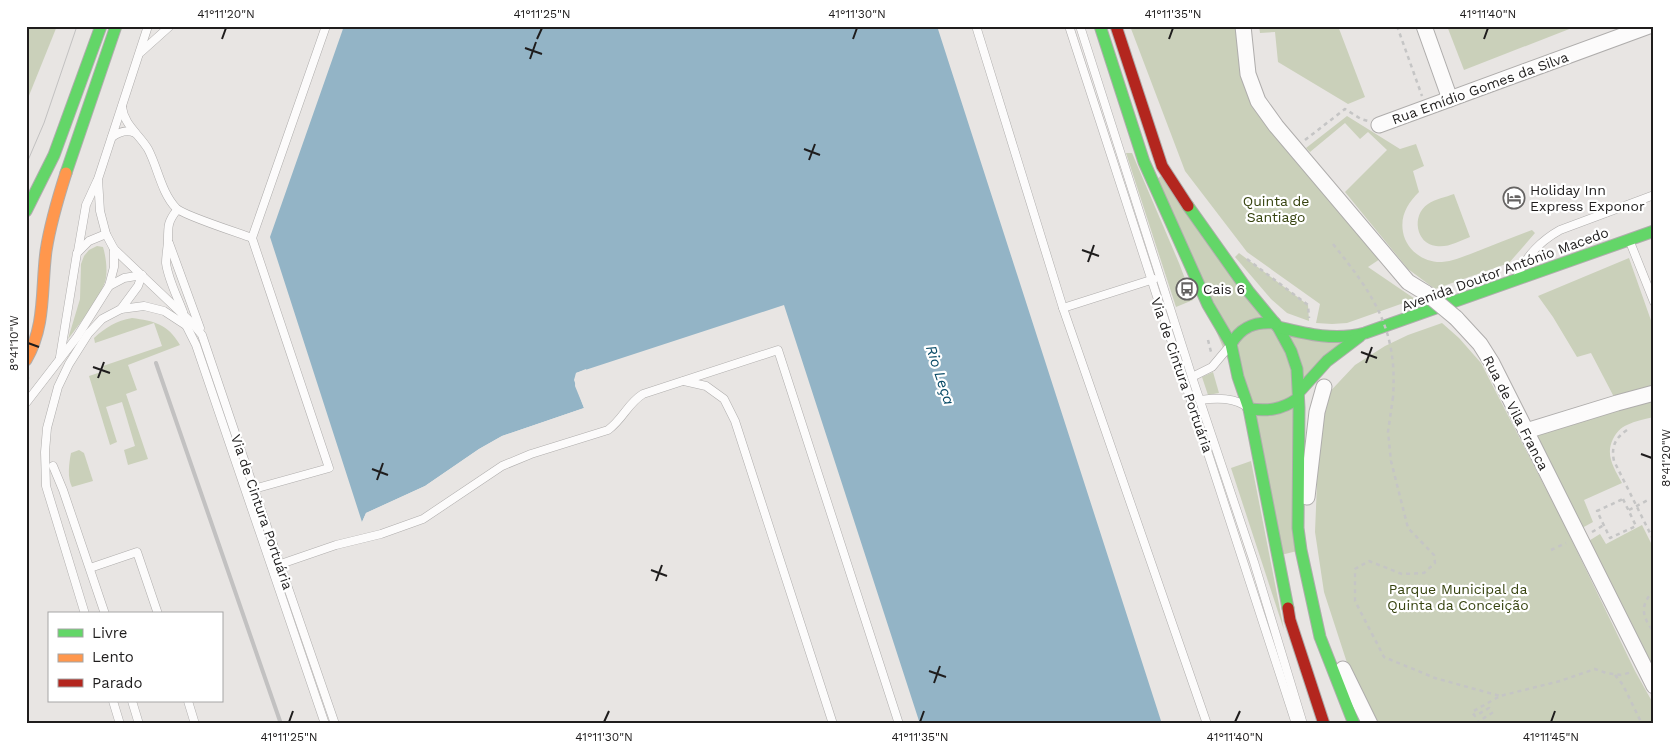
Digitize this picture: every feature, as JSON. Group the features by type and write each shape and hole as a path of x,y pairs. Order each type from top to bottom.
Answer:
{"main road":[{"path":"26,210 57,148 100,26"},
{"path":"26,360 39,331 44,260 54,215 63,182 116,26"},
{"path":"1100,26 1144,162 1208,305 1231,344 1238,377 1249,409 1290,620 1324,724"},
{"path":"1116,26 1162,166 1206,234 1276,325 1291,351 1297,369 1299,408 1298,528 1301,550 1320,637 1354,724"},
{"name":"Avenida Doutor António Macedo","path":"1276,325 1309,334 1344,337 1366,332 1400,322 1654,231"},
{"path":"30,289 37,297 41,308"},
{"path":"1231,344 1241,330 1248,325 1264,321 1276,325"},
{"name":"Avenida Doutor António Macedo","path":"1298,396 1319,368 1344,346 1366,332"},
{"path":"1249,409 1282,410 1298,396"}],"street":[{"name":"Rua de Vila Franca","path":"1243,26 1248,74 1258,101 1295,148 1408,282 1456,318 1480,344 1492,363 1654,686"},
{"path":"1424,26 1450,99"},
{"name":"Rua Emídio Gomes da Silva","path":"1379,125 1649,26"},
{"path":"1324,387 1316,420 1306,505 1309,558 1320,610 1345,675 1370,724"},
{"path":"1526,431 1654,393"}],"lane":[{"name":"Via de Cintura Portuária","path":"148,26 98,179 100,211 106,234 114,248 184,314 202,335 254,489 276,566 326,724"},
{"path":"140,53 170,26"},
{"path":"254,489 329,468 252,238 326,26"},
{"path":"976,26 1063,308 1207,724"},
{"name":"Via de Cintura Portuária","path":"1069,26 1150,280 1296,724"},
{"name":"Via de Cintura Portuária","path":"1080,26 1192,377 1251,553 1303,724"},
{"path":"122,106 126,123 136,133 149,152 165,190 177,210 252,238"},
{"path":"112,137 118,133 129,131 136,133"},
{"path":"60,357 86,205 98,179"},
{"path":"1516,281 1523,264 1549,236 1560,230 1654,195"},
{"path":"177,210 167,228 166,266 189,328"},
{"path":"77,253 89,240 106,234"},
{"path":"168,240 202,335"},
{"path":"1630,240 1654,302"},
{"path":"26,403 77,336 110,286 114,266 114,248"},
{"path":"110,286 124,278 142,275"},
{"path":"121,309 134,292 142,275"},
{"path":"1063,308 1161,276"},
{"path":"84,612 46,486 45,452 47,428 54,399 69,364 88,334 102,319 121,309 144,306 164,311 189,328"},
{"name":"Via de Cintura Portuária","path":"177,308 189,328 335,724"},
{"path":"1192,377 1212,367 1231,344"},
{"path":"276,566 336,545 381,534 423,519 502,466 546,449 608,430 618,423 634,400 643,394 778,350 899,724"},
{"path":"684,381 706,386 724,399 736,421 833,724"},
{"path":"1200,400 1224,398 1240,402 1249,409"},
{"path":"53,466 64,490 104,612"},
{"path":"90,568 137,552 157,612"},
{"path":"113,702 120,724"},
{"path":"132,702 139,724"},
{"path":"188,702 196,724"}],"path":[{"path":"1397,26 1426,107"},
{"name":"Rua Emídio Gomes da Silva","path":"1295,148 1345,108 1361,119 1379,125"},
{"path":"1333,244 1370,292 1380,312 1392,355 1395,376 1388,432 1391,461 1408,528 1434,554 1435,563 1424,573 1402,574 1369,561 1355,569 1355,601 1384,657 1435,678 1500,696"},
{"path":"1247,259 1308,305 1309,334"},
{"path":"1627,430 1619,435 1614,443 1612,451 1614,461 1654,542"},
{"path":"1623,499 1629,510 1636,526 1610,538 1597,512 1623,499"},
{"path":"1629,510 1648,500"},
{"path":"1551,550 1580,538"},
{"path":"1654,590 1646,598 1643,609 1645,619 1654,632"},
{"path":"1475,723 1492,713 1490,708 1475,716 1472,712 1500,696 1560,681 1595,669 1621,675 1635,671"},
{"path":"1614,674 1623,685 1642,724"}],"green space":[{"path":"26,26 57,26 26,103"},
{"name":"Quinta de Santiago","path":"1130,26 1237,26 1244,75 1380,259 1368,267 1415,299 1347,323 1316,323 1320,304 1247,252 1185,171"},
{"path":"1259,26 1338,26 1365,97 1348,104 1278,62 1275,32 1260,33"},
{"path":"1447,26 1577,26 1464,70"},
{"path":"1347,116 1400,149 1416,144 1424,166 1413,171 1419,192 1411,200 1406,210 1402,226 1408,244 1412,250 1423,258 1435,262 1452,260 1532,230 1535,233 1509,263 1435,289 1408,269 1345,192 1387,150 1368,132 1360,139 1345,123 1310,152 1306,148"},
{"path":"1126,153 1132,153 1193,300 1176,307"},
{"path":"1166,172 1275,323 1345,337 1299,392 1301,550 1277,556 1249,409 1153,182"},
{"path":"1454,194 1470,237 1445,246 1429,244 1420,235 1418,228 1419,215 1431,202"},
{"path":"97,246 103,247 106,260 105,282 94,304 68,339 80,299 81,264 89,250"},
{"path":"1239,253 1308,305 1309,321 1287,313 1271,299 1235,257"},
{"path":"1629,258 1654,329 1654,387 1614,397 1591,353 1577,357 1538,296"},
{"path":"132,318 154,322 160,325 171,332 180,345 128,365 137,390 126,394 148,459 128,465 124,450 135,446 122,402 106,407 117,442 110,445 89,376 104,371 103,366 162,346 154,323 95,343 94,338 107,328"},
{"name":"Parque Municipal da Quinta da Conceição","path":"1442,323 1459,338 1481,363 1561,518 1635,671 1654,705 1654,724 1378,724 1350,672 1324,592 1315,532 1322,400 1355,365 1385,346 1408,335"},
{"path":"1213,372 1219,393 1208,395 1202,377"},
{"path":"1654,398 1654,417 1625,426 1614,437 1610,456 1622,483 1584,500 1593,522 1582,528 1533,433"},
{"path":"79,450 84,453 93,481 72,487 69,475 71,453"},
{"path":"1251,461 1284,630 1231,468"},
{"path":"1642,525 1654,549 1654,676 1587,542 1600,534 1606,544"}],"water":[{"name":"Rio Leça","path":"344,26 937,26 1162,724 920,724 784,305 576,373 575,386 584,408 502,436 479,449 425,486 366,513 362,522 270,237"}],"pier":[{"path":"586,369 587,372 578,375 577,380 586,407 585,410 503,438 480,451 427,488 368,515 365,521 362,522 366,513 425,486 479,449 502,436 584,408 574,380 576,373"}],"tram line":[{"path":"26,165 44,123 77,26"}],"railway":[{"path":"156,363 281,724"}],"traffic: fast":[{"path":"26,211 54,155 101,26"},
{"path":"66,173 116,26"},
{"path":"1100,26 1144,162 1208,305 1231,344 1238,377 1249,409 1288,608"},
{"path":"1188,206 1249,292 1278,327 1291,351 1297,369 1299,408 1298,528 1301,550 1320,637 1354,724"},
{"path":"1278,327 1310,334 1332,336 1365,333 1654,231"},
{"path":"1231,344 1239,333 1249,326 1261,323 1275,323"},
{"path":"1299,392 1327,361 1360,336"},
{"path":"1249,409 1274,409 1297,399"}],"traffic: slow":[{"path":"26,360 37,334 40,321 46,251 54,212 66,173"}],"traffic: jam":[{"path":"1116,26 1162,166 1188,206"},
{"path":"1288,608 1290,620 1324,724"}],"place":[{"name":"Holiday Inn Express Exponor","path":"1514,198"},
{"name":"Cais 6","path":"1187,289"}]}
